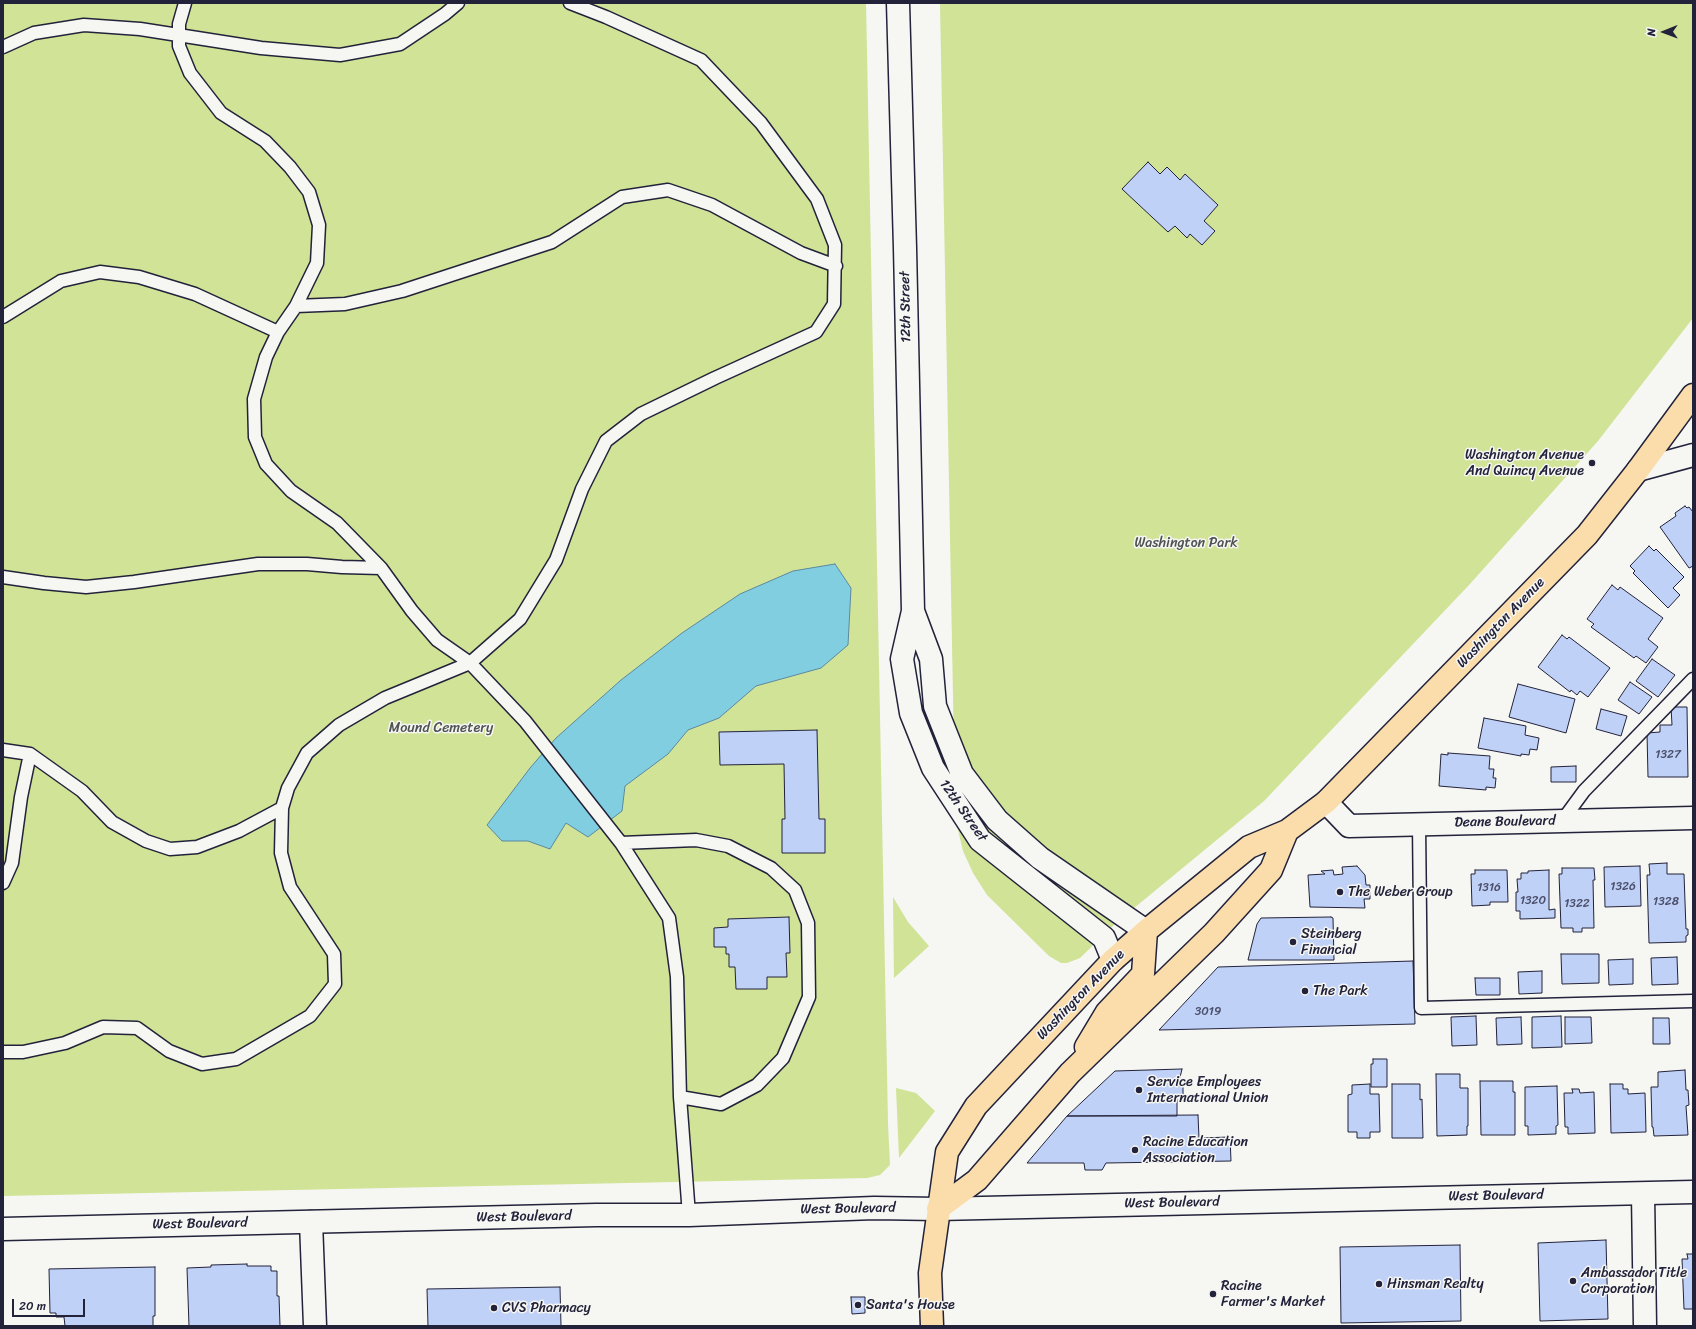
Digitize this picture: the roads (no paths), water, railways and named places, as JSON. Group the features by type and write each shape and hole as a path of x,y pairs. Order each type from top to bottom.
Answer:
{"main road":[{"name":"Washington Avenue","path":"932,1326 930,1273 947,1152 976,1106 1113,960 1146,931 1249,847 1287,831 1326,802 1588,535 1693,395"},
{"path":"938,1208 978,1180 1070,1073 1214,933 1271,870 1287,831"},
{"path":"1070,1073 1106,1012 1144,974 1146,931"}],"street":[{"name":"12th Street","path":"898,3 905,248 912,611 902,659 912,713 933,768 980,840 1104,938 1113,960"},
{"path":"1638,470 1693,455"},
{"name":"12th Street","path":"912,611 931,659 935,706 962,774 997,820 1040,858 1146,931"},
{"name":"Deane Boulevard","path":"1326,802 1349,826 1693,818"},
{"name":"West Boulevard","path":"3,1229 689,1215 708,1213 874,1208 938,1208 1693,1192"},
{"path":"1643,1194 1645,1326"},
{"path":"311,1222 315,1326"}],"lane":[{"path":"185,3 179,24 179,46 190,73 222,113 265,142 290,167 310,192 319,225 317,263 296,306 278,332 266,357 254,399 255,437 266,464 291,491 337,523 381,568 412,611 438,640 470,662 540,740 621,843 669,918 677,977 680,1097 689,1215"},
{"path":"3,47 34,33 84,25 140,29 261,48 340,55 400,44 445,14 458,3"},
{"path":"3,1052 23,1052 65,1043 104,1027 138,1028 170,1051 202,1064 236,1059 310,1016 335,984 334,954 290,887 281,853 282,808 288,788 307,753 339,725 385,698 470,662 520,619 556,560 582,489 606,441 641,414 715,378 816,332 834,304 836,266 835,245 817,199 761,123 701,60 606,17 570,3"},
{"path":"296,306 345,304 402,291 552,242 622,197 668,190 712,205 801,253 836,266"},
{"path":"3,317 60,280 100,272 139,277 195,294 278,332"},
{"path":"3,577 86,587 134,582 258,564 307,564 342,568 381,568"},
{"path":"1562,821 1584,791 1693,679"},
{"path":"3,750 30,754 82,791 112,822 146,841 170,850 197,847 239,831 282,808"},
{"path":"3,883 12,863 21,798 30,754"},
{"path":"1419,824 1421,1008 1693,1001"},
{"path":"621,843 696,840 728,846 771,868 795,890 808,923 809,997 783,1058 757,1085 721,1104 680,1097"}],"water":[{"path":"835,564 851,588 848,645 821,668 756,686 719,718 688,730 668,754 625,786 622,811 588,837 566,823 550,849 528,841 502,841 487,825 530,768 556,738 621,680 682,633 740,594 793,571"}],"place":[{"name":"Washington Avenue And Quincy Avenue","path":"1592,463"},
{"name":"The Weber Group","path":"1340,892"},
{"name":"Steinberg Financial","path":"1293,942"},
{"name":"The Park","path":"1305,991"},
{"name":"Service Employees International Union","path":"1139,1090"},
{"name":"Racine Education Association","path":"1135,1150"},
{"name":"Ambassador Title Corporation","path":"1573,1281"},
{"name":"Hinsman Realty","path":"1379,1284"},
{"name":"Racine Farmer's Market","path":"1213,1294"},
{"name":"Santa's House","path":"858,1305"},
{"name":"CVS Pharmacy","path":"494,1308"}],"park label":[{"name":"Washington Park","path":"1186,543"},
{"name":"Mound Cemetery","path":"441,728"}]}
